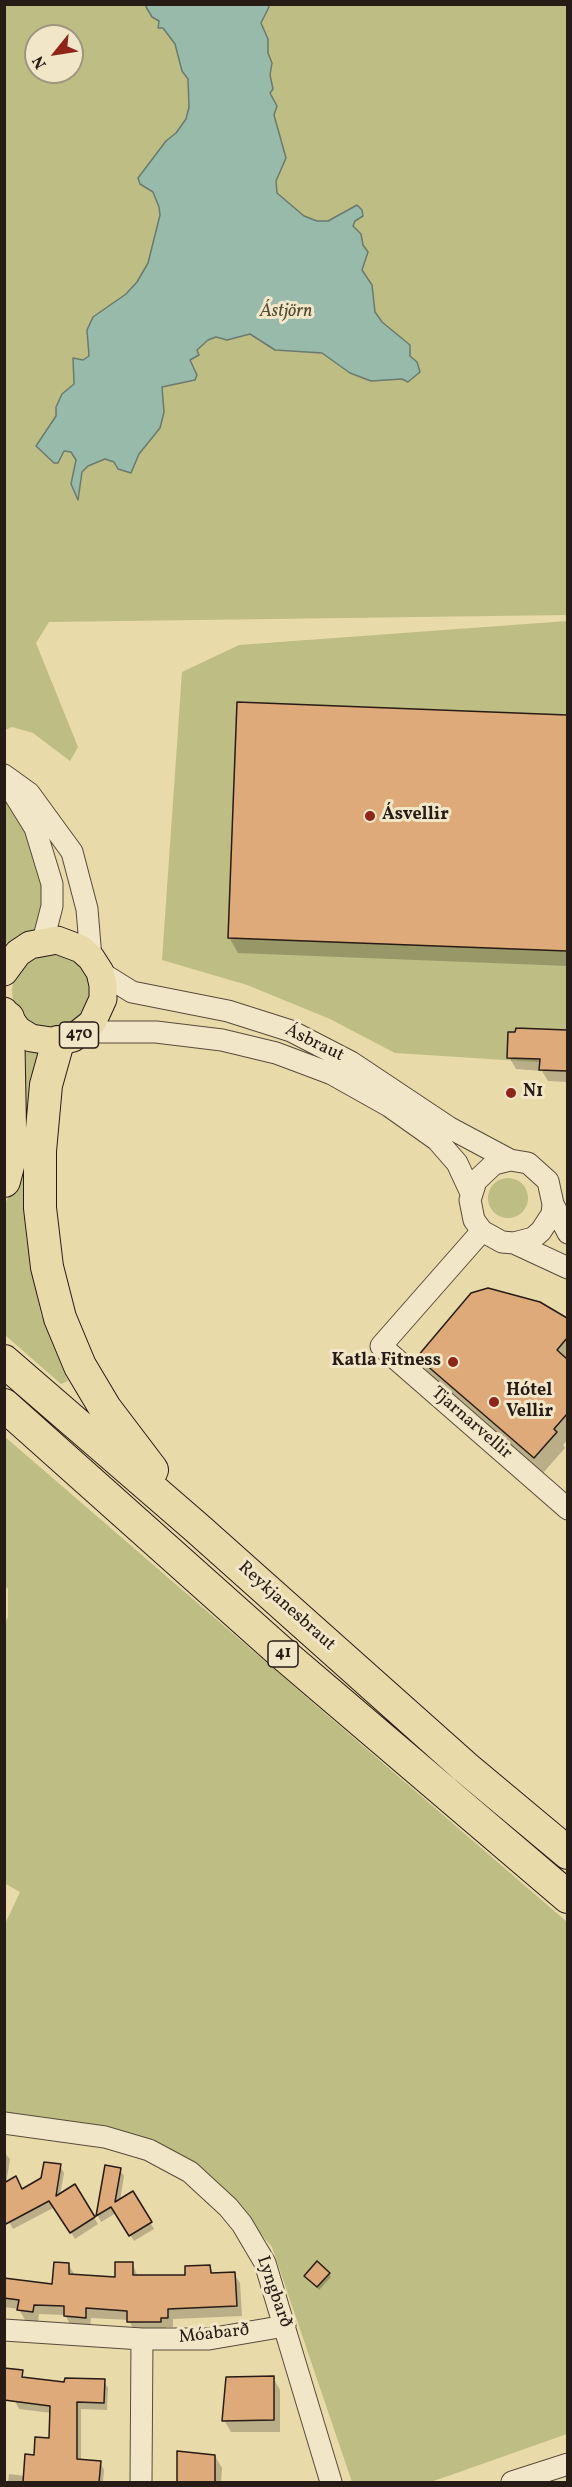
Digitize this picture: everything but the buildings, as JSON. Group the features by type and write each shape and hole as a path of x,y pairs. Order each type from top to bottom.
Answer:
{"highway":[{"path":"4,1181 9,1162 10,1127 6,1015"},
{"path":"70,1037 46,1085 40,1151 42,1238 53,1295 69,1343 92,1387 121,1430 197,1528"},
{"name":"Reykjanesbraut","path":"4,1361 197,1528 465,1767 567,1853"},
{"name":"Reykjanesbraut","path":"4,1405 283,1654 567,1897"}],"main road":[{"path":"4,972 26,944 70,943 95,965"},
{"name":"470","path":"6,1015 18,1030 31,1038 70,1037 99,1011 103,985 95,965"}],"street":[{"path":"4,776 35,828 52,884 52,906 26,944"},
{"path":"4,776 29,793 72,852 87,909 95,965"},
{"name":"Ásbraut","path":"95,965 132,992 228,1011 291,1031 351,1062 450,1128 510,1160"},
{"name":"Ásbraut","path":"70,1037 132,1031 188,1035 248,1046 310,1065 367,1092 437,1140 457,1163 471,1192"},
{"path":"567,1233 543,1174 528,1163 510,1160 494,1164 483,1172 471,1192 471,1208 482,1231 491,1238 514,1243 567,1268"},
{"path":"514,1243 524,1242 541,1231 552,1214 554,1204"},
{"name":"Tjarnarvellir","path":"482,1231 381,1346 567,1509"},
{"name":"Lyngbarð","path":"4,2123 127,2142 149,2150 190,2172 228,2207 254,2243 273,2284 331,2482"},
{"name":"Móabarð","path":"4,2331 142,2339 209,2339 285,2326"},
{"path":"141,2482 142,2339"},
{"path":"512,2482 562,2471"}],"green space":[{"name":"Ástjörn","path":"4,5 567,5 567,615 49,622 36,643 78,747 70,761 33,733 12,727 5,730"},
{"name":"Ásvellir","path":"567,621 567,1064 395,1053 330,1019 247,985 162,960 182,672 239,645"},
{"path":"4,797 39,855 47,899 42,925 31,937 18,942 5,943"},
{"path":"43,952 59,952 73,958 84,969 90,983 90,999 84,1013 73,1024 59,1030 43,1030 29,1024 18,1013 12,999 12,983 18,969 29,958"},
{"path":"18,1044 42,1051 26,1236 41,1315 68,1381 61,1384 5,1335 4,1206 11,1191"},
{"path":"508,1178 522,1184 528,1198 522,1212 508,1218 494,1212 488,1198 494,1184"},
{"path":"4,1436 567,1922 567,2434 431,2482 352,2482 272,2247 226,2193 177,2162 5,2126 5,1924 20,1892 4,1883 4,1625 8,1617 8,1589 4,1585"}],"shaded area":[{"name":"Ástjörn","path":"145,5 268,5 261,23 268,39 268,53 272,63 270,75 273,89 270,93 277,106 274,115 286,158 276,181 277,193 304,216 317,221 328,221 357,205 362,210 363,216 355,221 353,226 361,234 363,245 368,252 362,270 372,285 375,312 382,322 410,345 410,356 417,362 420,372 408,382 402,379 371,381 350,373 322,353 275,350 250,334 227,340 216,337 208,340 197,350 199,355 190,360 197,375 195,380 162,387 164,412 160,428 139,454 131,473 118,469 114,462 105,459 88,466 82,472 78,500 71,484 76,460 71,452 64,451 58,463 54,463 36,446 56,416 56,407 62,394 74,384 73,358 83,360 89,356 87,330 93,317 126,294 137,282 148,263 160,215 153,192 140,184 138,178 166,141 176,133 186,119 189,107 188,79 182,71 175,44 163,28 158,28 159,21 152,17"}],"place":[{"name":"Ásvellir","path":"370,816"},
{"name":"N1","path":"511,1093"},
{"name":"Katla Fitness","path":"453,1362"},
{"name":"Hótel Vellir","path":"494,1402"}]}
